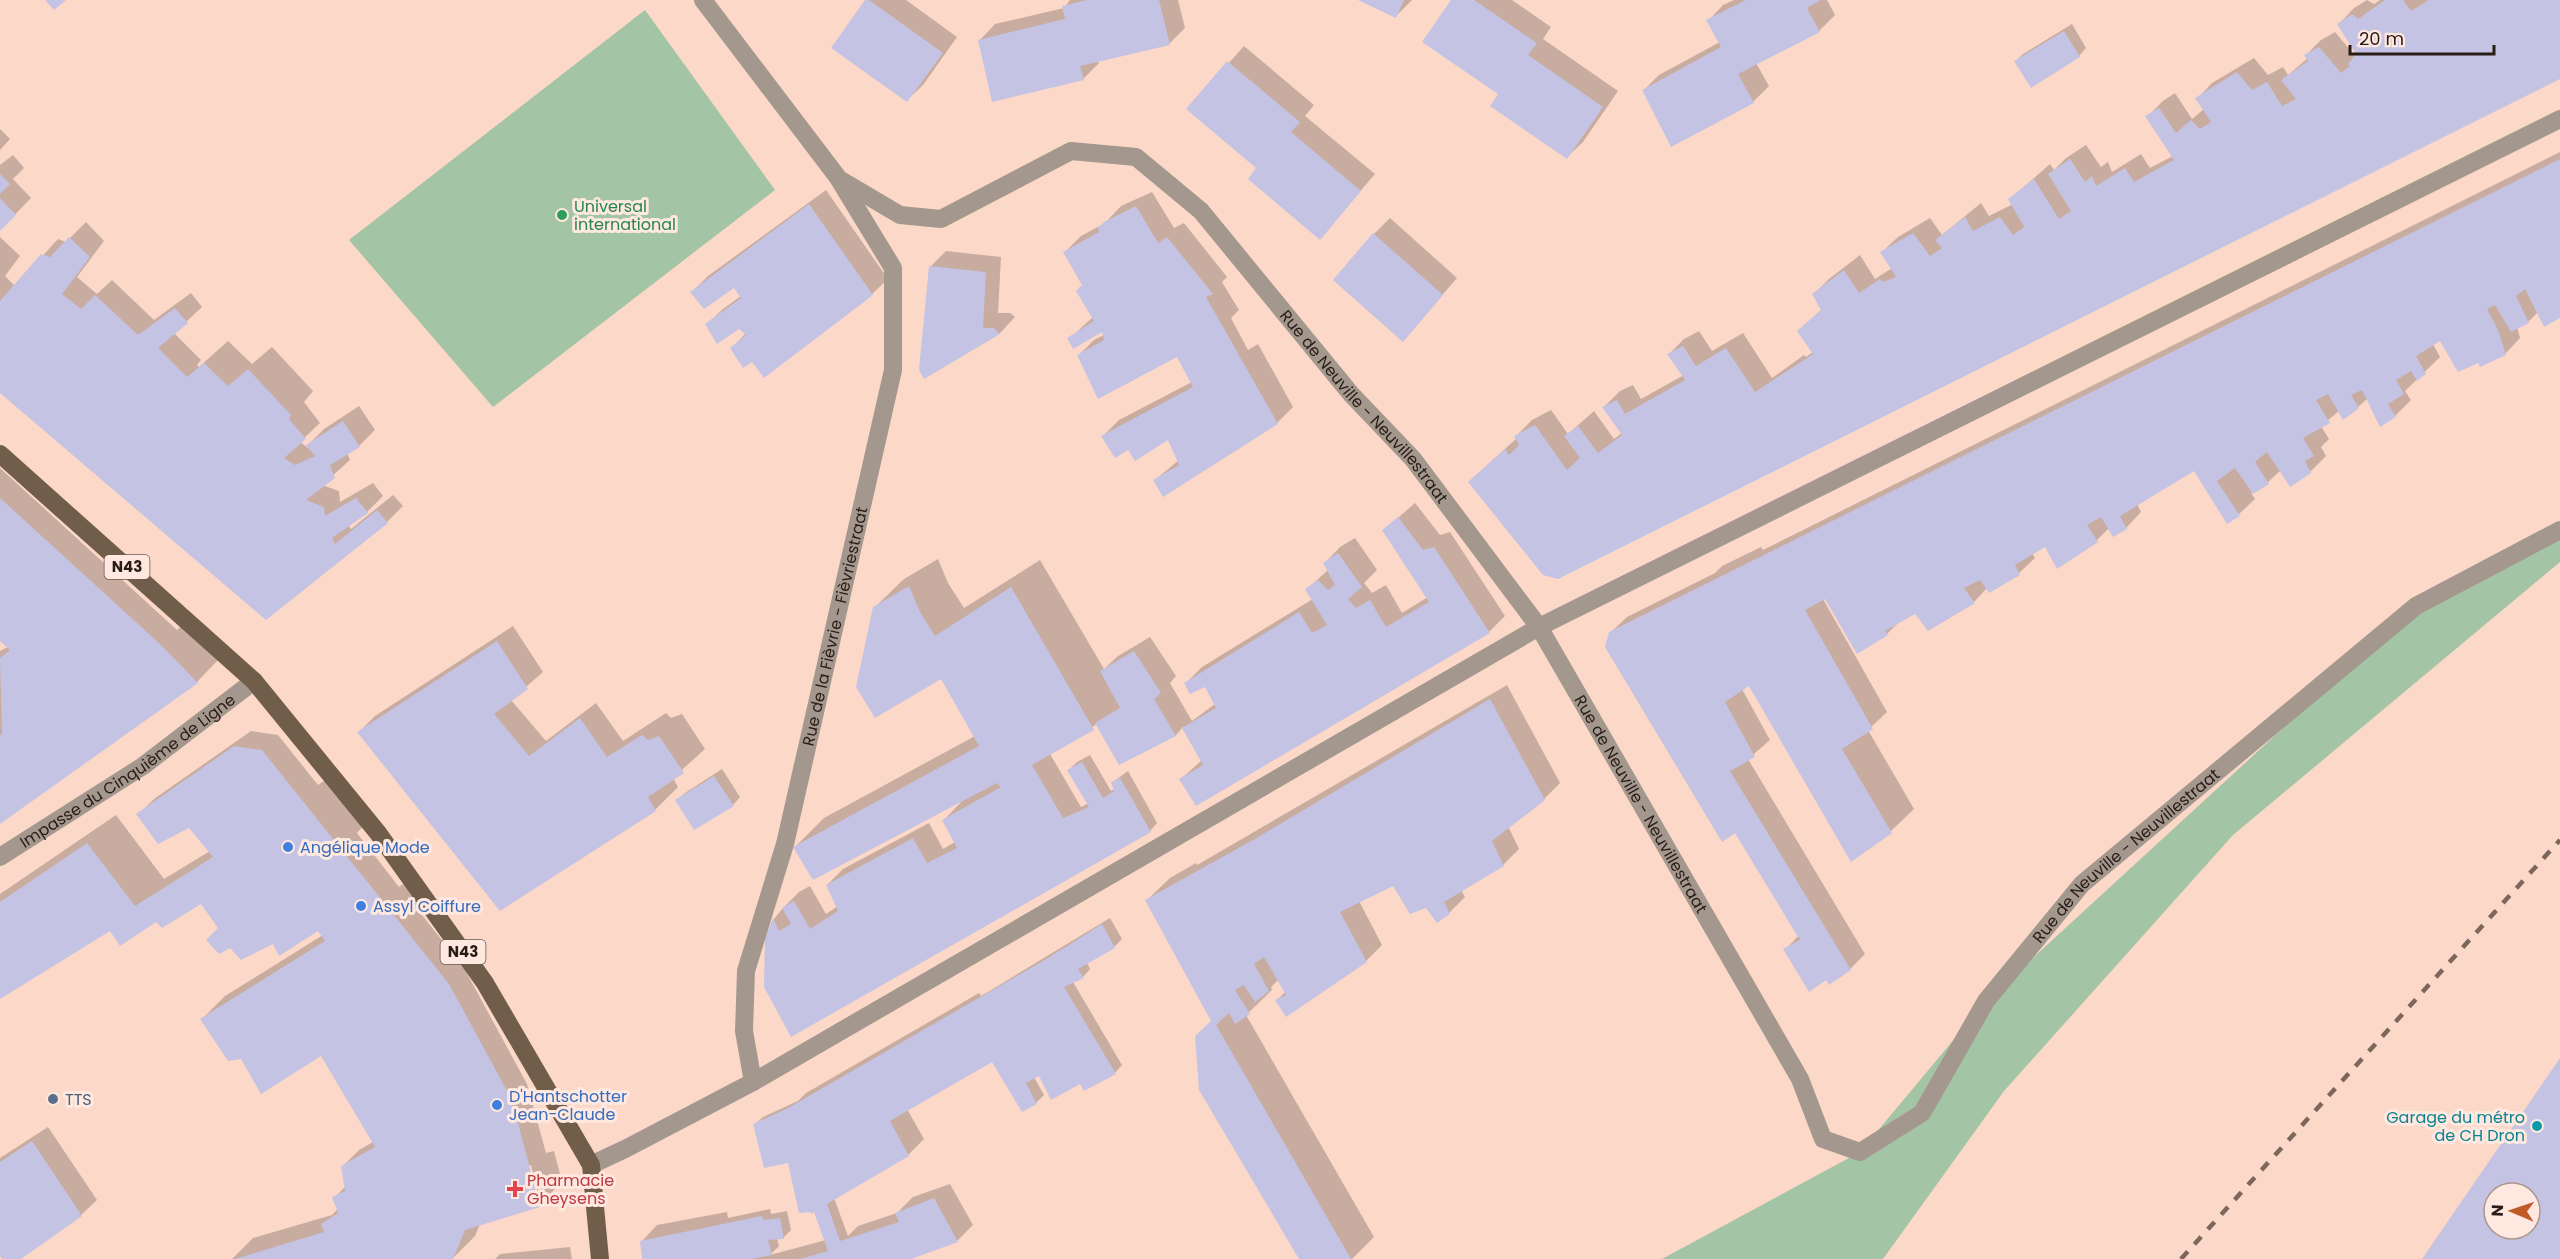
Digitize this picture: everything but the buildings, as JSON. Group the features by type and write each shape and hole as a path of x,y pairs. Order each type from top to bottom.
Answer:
{"main road":[{"name":"N43","path":"0,454 254,681 378,833 485,983 591,1165 600,1259"}],"street":[{"name":"Rue de Neuville - Neuvillestraat","path":"704,0 839,179 900,215 941,219 1071,151 1136,157 1201,211 1351,394 1413,459 1539,627 1790,1060 1800,1079 1823,1139 1860,1152 1922,1113 1986,1001 2082,884 2416,606 2560,530"},
{"path":"591,1165 753,1082 1539,627 2560,119"},
{"name":"Rue de la Fièvrie - Fièvriestraat","path":"753,1082 744,1031 746,971 785,844 892,370 893,268 839,179"},
{"name":"Impasse du Cinquième de Ligne","path":"0,858 143,766 254,681"}],"green space":[{"name":"Universal international","path":"645,10 775,190 493,407 349,240"},
{"path":"2560,539 2560,562 2233,835 2004,1091 1883,1259 1662,1259 1860,1152 1986,1001 2416,606"}],"railway":[{"path":"2181,1259 2560,840"}],"place":[{"name":"Universal international","path":"562,215"},
{"name":"Angélique Mode","path":"288,847"},
{"name":"Assyl Coiffure","path":"361,906"},
{"name":"TTS","path":"53,1099"},
{"name":"D'Hantschotter Jean-Claude","path":"497,1105"},
{"name":"Garage du métro de CH Dron","path":"2537,1126"},
{"name":"Pharmacie Gheysens","path":"515,1189"}]}
